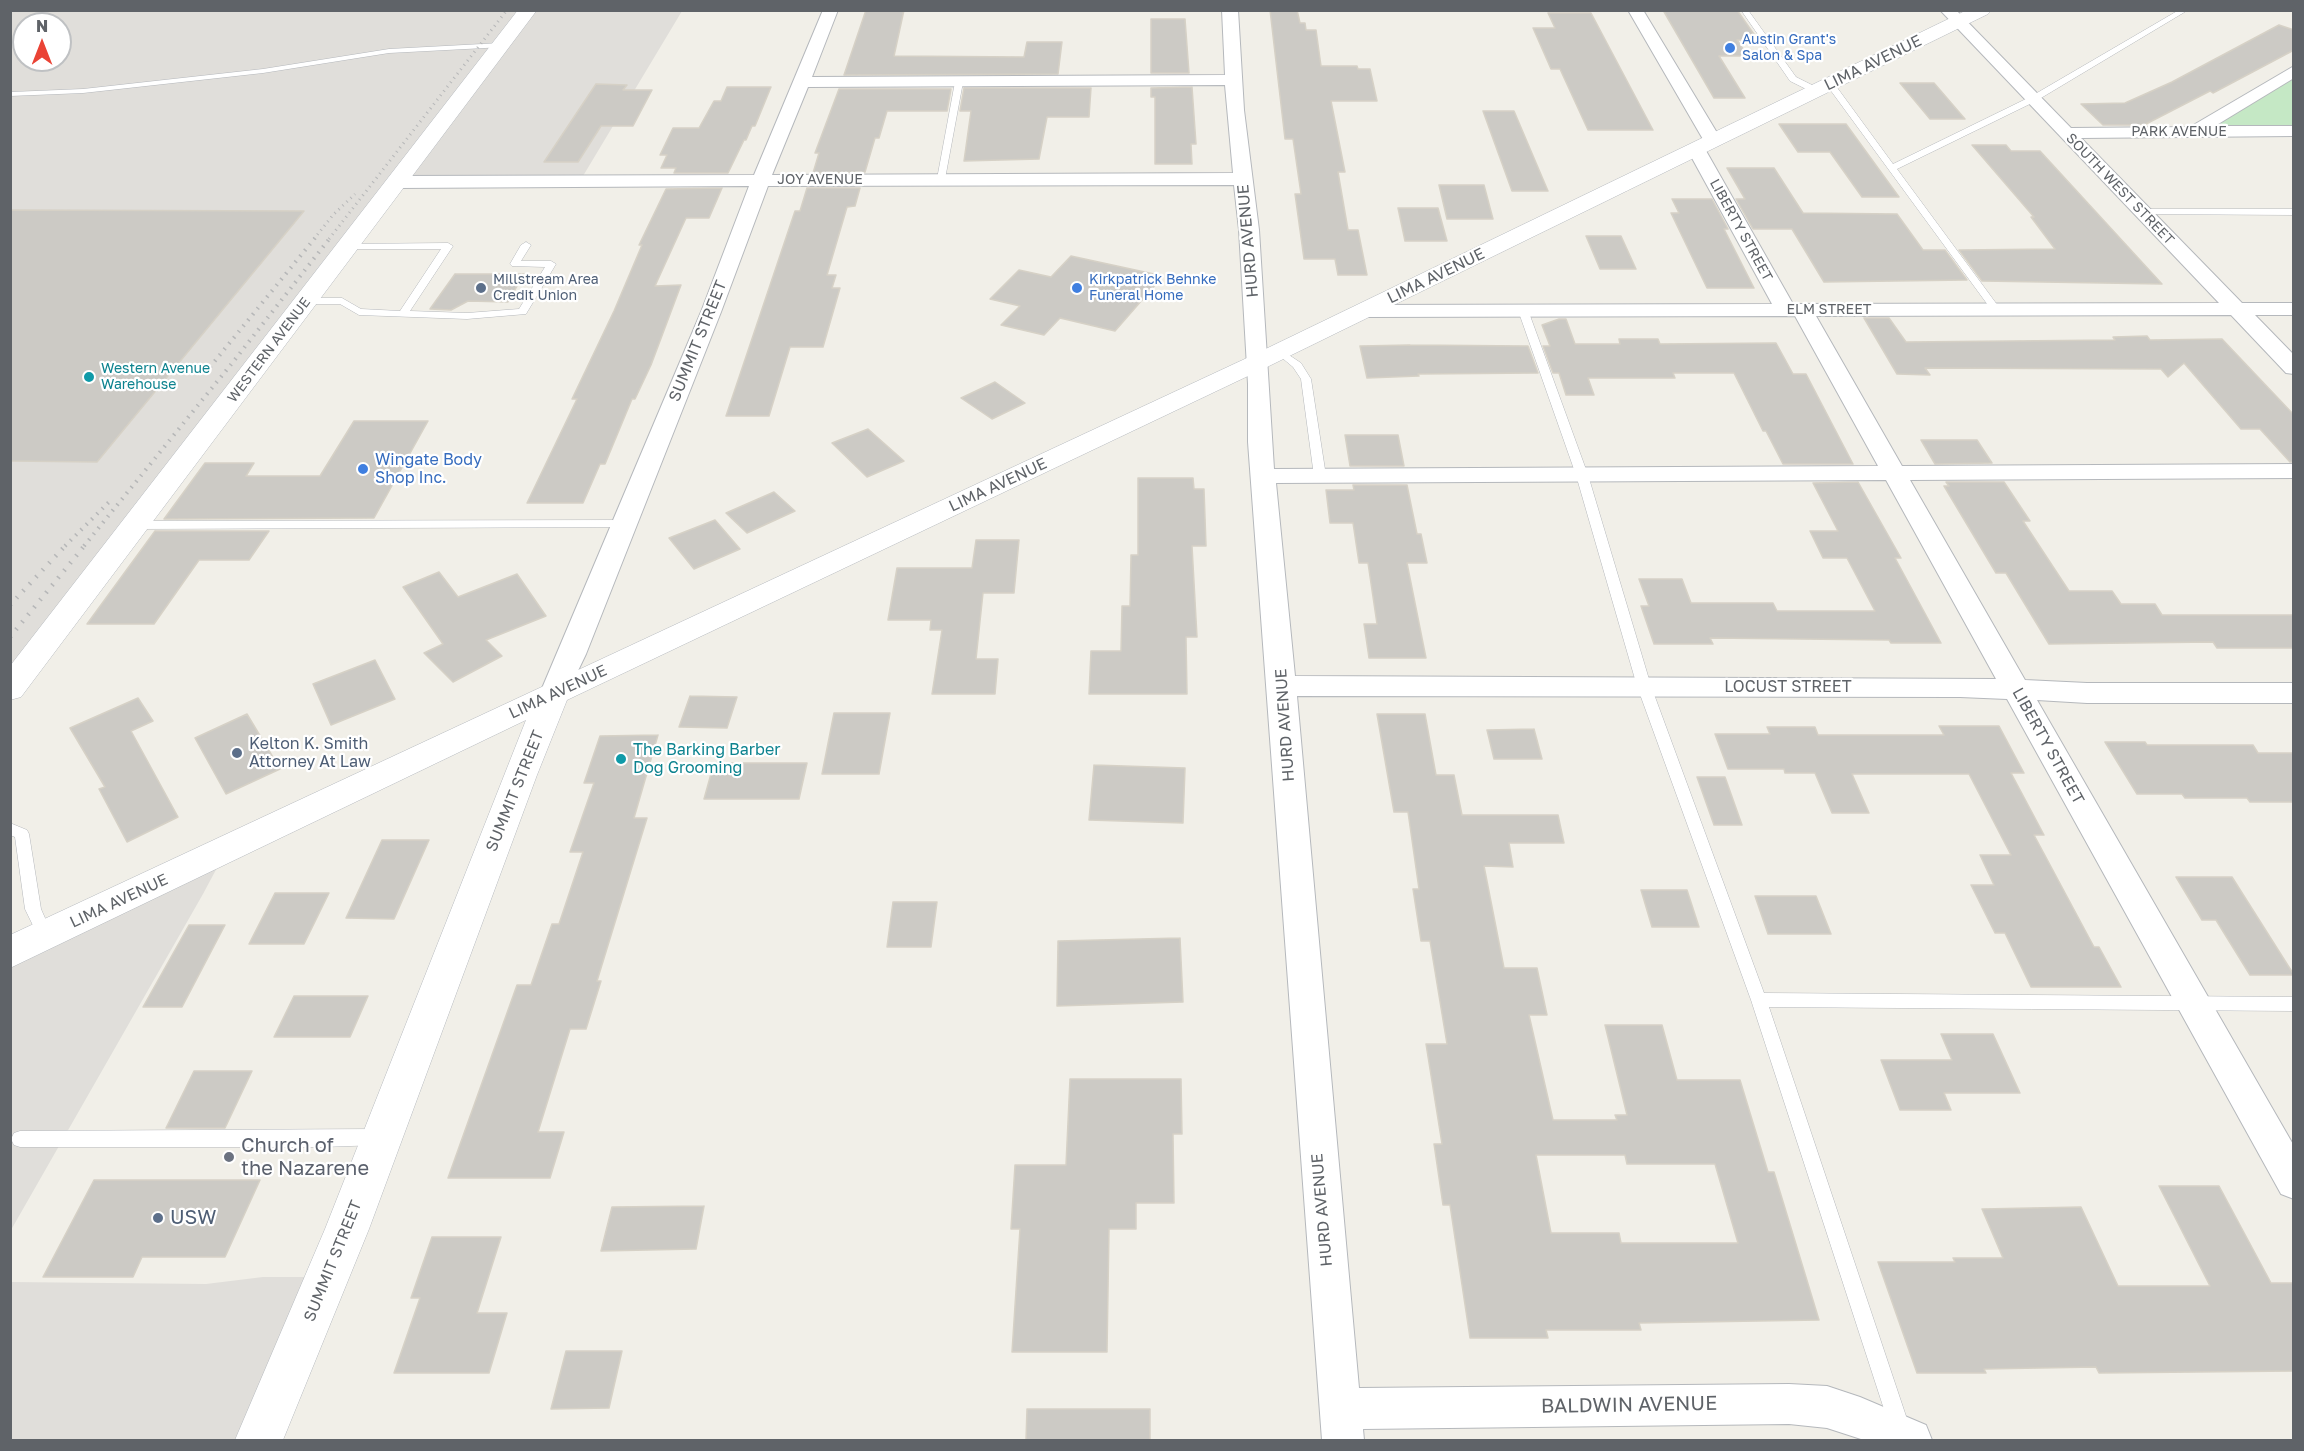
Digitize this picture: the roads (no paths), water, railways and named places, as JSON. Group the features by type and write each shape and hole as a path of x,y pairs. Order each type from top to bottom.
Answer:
{"main road":[{"name":"WESTERN AVENUE","path":"10,689 528,10"},
{"name":"LIMA AVENUE","path":"10,953 554,693 1365,311 1824,87 1953,16 1982,10"},
{"name":"SUMMIT STREET","path":"259,1440 346,1229 554,693"}],"street":[{"name":"SUMMIT STREET","path":"554,693 711,312 760,180 831,10"},
{"name":"HURD AVENUE","path":"1230,10 1235,110 1249,230 1269,357 1263,476 1341,1425"},
{"name":"LIBERTY STREET","path":"1635,10 1794,310 1895,474 2294,1182"},
{"name":"SOUTH WEST STREET","path":"1953,16 2294,368"},
{"path":"2194,132 2294,70"},
{"path":"802,82 1235,80"},
{"name":"PARK AVENUE","path":"2065,133 2294,132"},
{"name":"JOY AVENUE","path":"398,182 1243,179"},
{"name":"ELM STREET","path":"1365,311 2294,309"},
{"path":"1263,476 2294,471"},
{"name":"LOCUST STREET","path":"1282,686 1960,687 2087,693 2294,693"},
{"name":"BALDWIN AVENUE","path":"1341,1425 1789,1404 1827,1407 1860,1418 1906,1439"}],"lane":[{"path":"1744,10 1792,79 1824,87 1892,168 1995,309"},
{"path":"1892,168 2032,99 2185,10"},
{"path":"11,94 83,91 263,71 389,51 501,45"},
{"path":"941,180 959,82"},
{"path":"2143,212 2294,212"},
{"path":"307,301 342,301 359,312 467,316 522,312 551,264 515,264 526,245"},
{"path":"349,246 448,246 403,314"},
{"path":"1523,310 1582,475 1644,686 1759,1000 1906,1439"},
{"path":"1269,357 1297,365 1306,379 1320,476"},
{"path":"136,525 623,524"},
{"path":"10,828 22,834 33,909 45,936"},
{"path":"1759,1000 2294,1004"},
{"path":"20,1139 381,1137"}],"railway":[{"path":"329,239 507,10"},
{"path":"314,239 333,215 355,194"},
{"path":"210,367 315,238"},
{"path":"84,546 330,238"},
{"path":"66,545 112,499"},
{"path":"10,605 66,545"},
{"path":"10,637 85,545"}],"place":[{"name":"Austin Grant's Salon & Spa","path":"1730,48"},
{"name":"Millstream Area Credit Union","path":"481,288"},
{"name":"Kirkpatrick Behnke Funeral Home","path":"1077,288"},
{"name":"Western Avenue Warehouse","path":"89,377"},
{"name":"Wingate Body Shop Inc.","path":"363,469"},
{"name":"Kelton K. Smith Attorney At Law","path":"237,753"},
{"name":"The Barking Barber Dog Grooming","path":"621,759"},
{"name":"Church of the Nazarene","path":"229,1157"},
{"name":"USW","path":"158,1218"}]}
